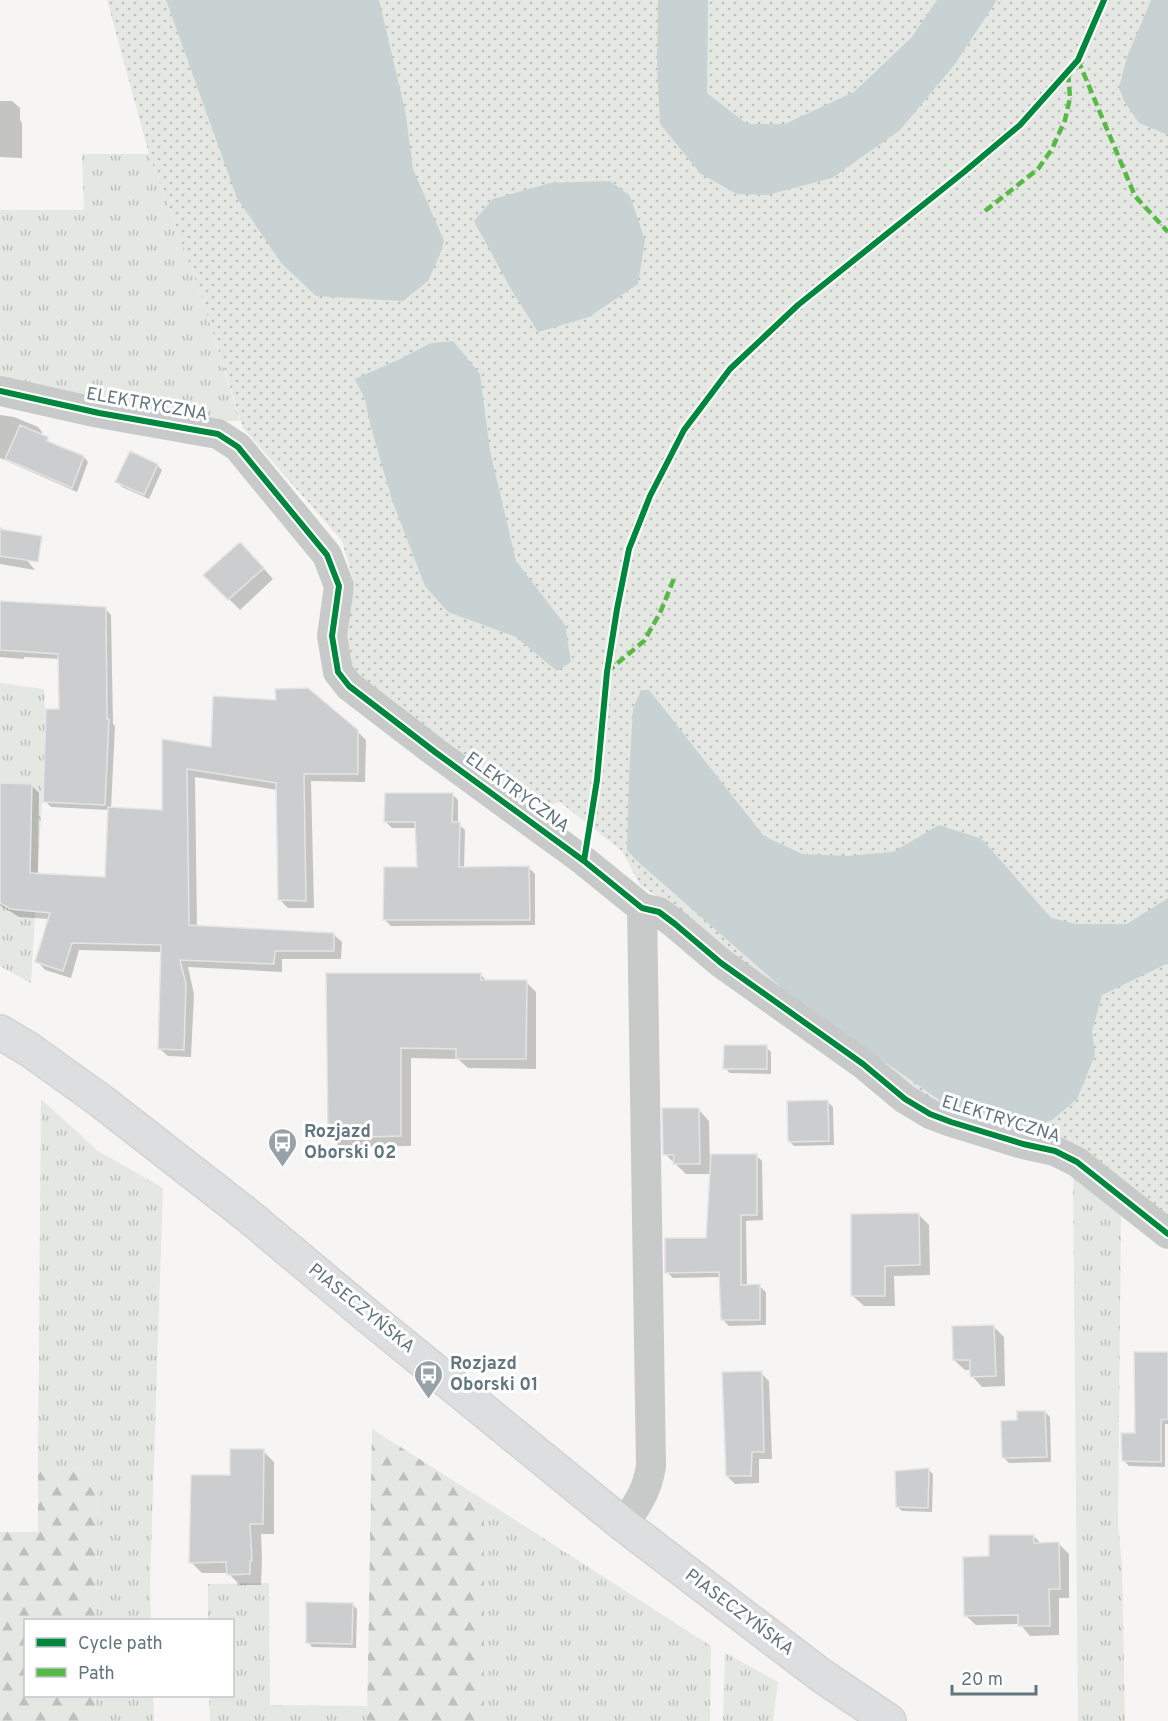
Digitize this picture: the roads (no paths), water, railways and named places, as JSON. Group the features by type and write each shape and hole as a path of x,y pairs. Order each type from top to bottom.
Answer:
{"main road":[{"name":"PIASECZYŃSKA","path":"0,1032 30,1050 101,1101 246,1214 624,1525 822,1676 889,1721"}],"street":[{"name":"ELEKTRYCZNA","path":"0,391 99,413 218,434 238,447 327,555 339,586 332,636 339,672 349,686 584,861 642,908 659,912 721,963 863,1064 905,1099 930,1114 951,1122 1023,1144 1055,1151 1077,1162 1168,1234"},
{"path":"624,1525 644,1493 649,1481 651,1466 642,908"}],"place":[{"name":"Rozjazd Oborski 02","path":"283,1168"},
{"name":"Rozjazd Oborski 01","path":"429,1400"}]}
